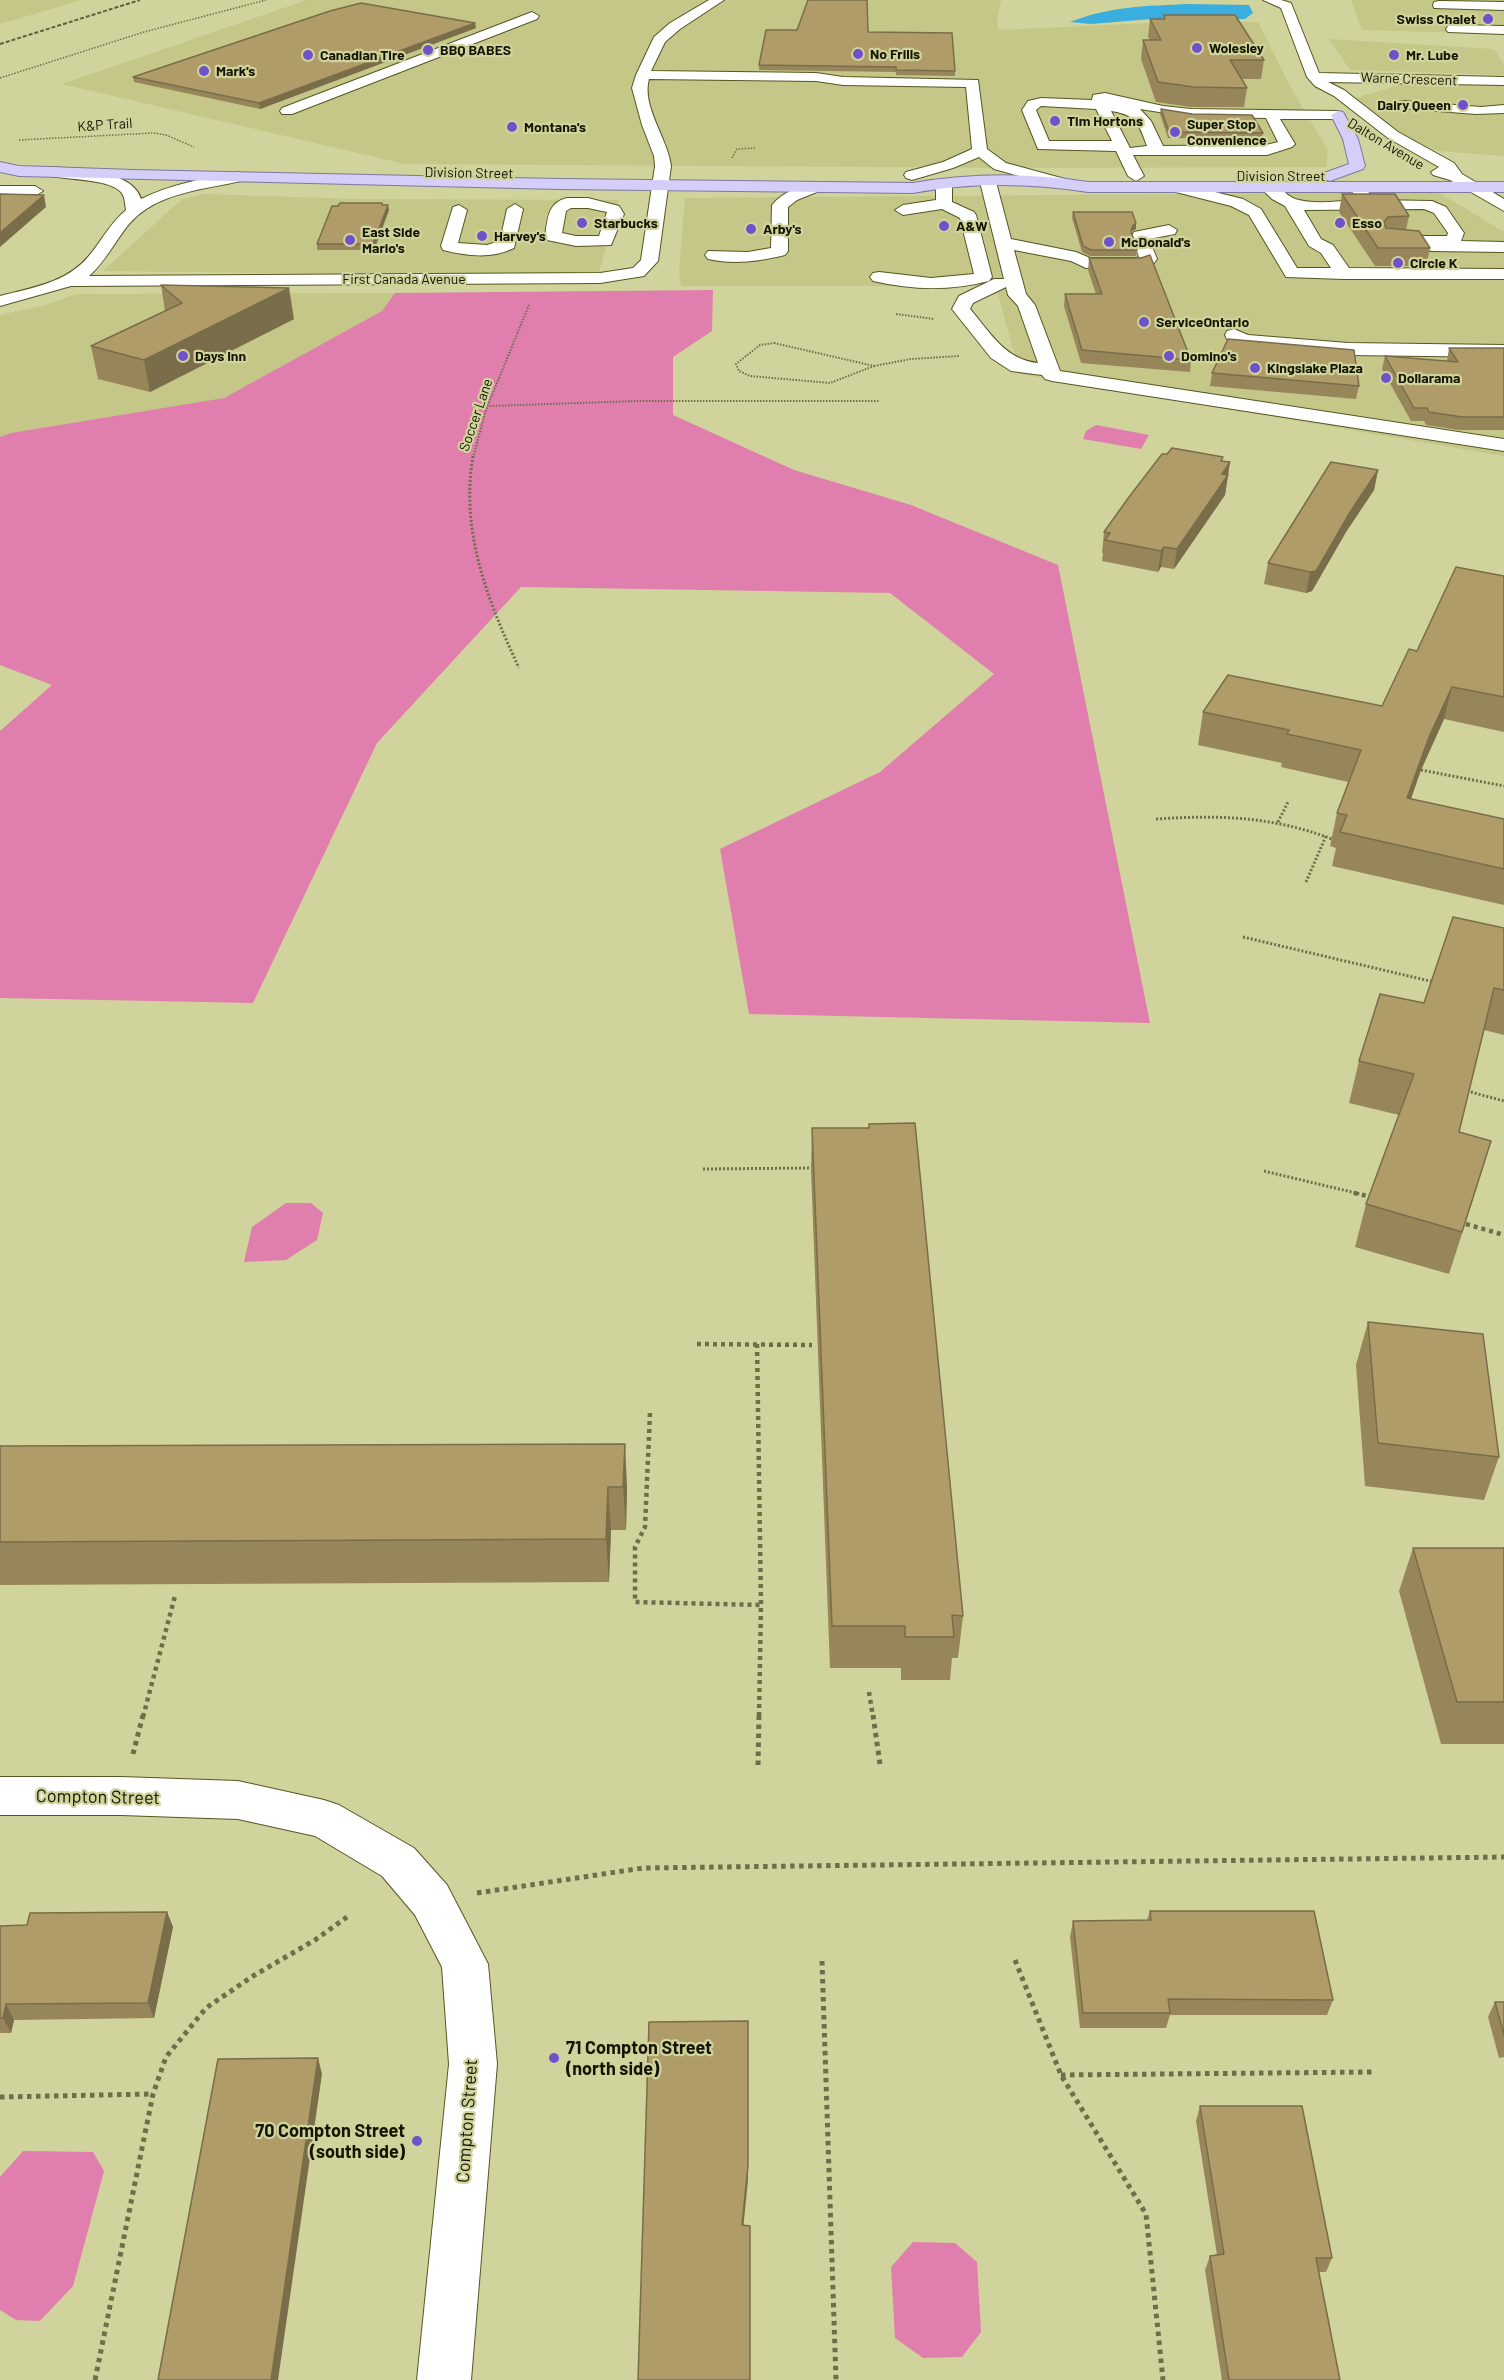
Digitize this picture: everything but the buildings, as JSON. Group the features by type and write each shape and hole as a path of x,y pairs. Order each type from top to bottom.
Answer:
{"main road":[{"path":"1330,176 1357,166 1355,148 1338,115"},
{"name":"Division Street","path":"0,165 29,161 429,172 816,187 914,188 941,182 1059,182 1088,187 1504,187"},
{"name":"Division Street","path":"0,165 19,171 239,177 661,180 912,175 941,182"},
{"name":"Division Street","path":"1059,182 1081,176 1504,177"}],"street":[{"path":"661,180 662,156 649,125 639,88 643,75 659,40 675,26 718,0"},
{"name":"Dalton Avenue","path":"1269,0 1288,3 1317,80 1314,93 1338,115 1419,167 1456,177"},
{"path":"1439,5 1504,6"},
{"path":"286,111 532,16"},
{"path":"1453,29 1504,30"},
{"path":"643,75 816,76 843,81 973,83 980,152 1000,166 1059,182"},
{"name":"Dalton Avenue","path":"1317,80 1339,93 1393,135 1448,166 1456,177"},
{"name":"Warne Crescent","path":"1317,80 1499,87"},
{"path":"1404,105 1481,110 1504,107 1499,87"},
{"path":"1136,176 1098,98 1105,97 1163,110 1338,115"},
{"path":"1157,151 1141,117 1136,112 1101,105 1041,102 1033,104 1029,110 1043,146 1157,151 1267,150 1287,144 1270,113"},
{"path":"1210,113 1230,150"},
{"path":"912,175 948,165 980,152"},
{"path":"52,172 99,178 124,185 131,193 134,211"},
{"path":"0,301 66,281 88,268 134,211 173,190 239,177"},
{"path":"1456,177 1504,206"},
{"name":"First Canada Avenue","path":"66,281 546,279 600,278 638,272 649,261 657,194 661,180"},
{"path":"941,182 944,204"},
{"path":"988,182 1011,244 1012,278 1017,294 1026,305 1052,375 1504,445"},
{"path":"714,255 748,257 779,251 780,205 791,197 816,187"},
{"path":"1174,187 1237,201 1255,212 1292,273 1340,267 1504,260"},
{"path":"1268,187 1275,196 1293,205 1426,204 1440,210 1456,233 1454,239 1442,242 1391,242 1504,247"},
{"path":"1358,187 1368,205"},
{"path":"0,191 35,191"},
{"path":"879,277 897,282 967,282 983,277 968,215 944,204 903,210"},
{"path":"1293,205 1315,242 1328,249 1340,267"},
{"path":"459,210 449,246 468,250 500,250 508,244 515,209"},
{"path":"1011,244 1029,252 1086,263 1140,263 1148,259 1140,236 1169,230"},
{"path":"1423,245 1455,261"},
{"path":"1340,267 1504,274"},
{"path":"1012,278 965,300 961,309 998,354 1018,367 1051,370"},
{"path":"1234,335 1244,340 1348,349 1504,351"},
{"name":"Compton Street","path":"0,1796 121,1796 238,1800 324,1819 398,1862 431,1900 465,1964 473,2064 444,2380"}],"path":[{"path":"0,78 144,32 266,0"},
{"name":"K&P Trail","path":"10,140 153,133 189,144 194,147 191,154"},
{"path":"731,161 737,149 756,148"},
{"name":"Soccer Lane","path":"519,668 496,621 480,573 471,534 468,497 475,444 532,297 546,279"},
{"path":"896,315 936,319"},
{"path":"876,366 774,343 760,345 736,364 739,371 750,376 830,383 876,366 916,359 965,356"},
{"path":"489,406 638,401 879,401"},
{"path":"1421,770 1504,786"},
{"path":"1278,822 1288,802"},
{"path":"1156,819 1244,815 1278,822 1332,839"},
{"path":"1306,882 1326,836"},
{"path":"1243,937 1434,982"},
{"path":"1467,1091 1504,1101"},
{"path":"703,1169 820,1168"},
{"path":"1264,1171 1373,1197"},
{"path":"1466,1224 1504,1235"},
{"path":"697,1344 812,1345"},
{"path":"757,1344 761,1605 758,1764"},
{"path":"650,1413 645,1527 635,1547 635,1602 761,1605"},
{"path":"121,1796 175,1596"},
{"path":"869,1692 880,1764"},
{"path":"431,1900 643,1868 1504,1857"},
{"path":"95,2380 153,2094 166,2057 206,2008 253,1976 315,1940 347,1917"},
{"path":"1015,1960 1061,2075 1146,2214 1163,2380"},
{"path":"822,1961 836,2380"},
{"path":"1061,2075 1372,2072"},
{"path":"0,2097 153,2094"}],"shaded area":[{"path":"0,0 82,0 0,24"},
{"path":"307,0 1001,0 997,22 999,30 1149,23 1258,22 1291,88 1328,150 1326,167 1022,168 405,164 62,84"},
{"path":"1351,0 1504,0 1504,34 1362,30"},
{"path":"1329,39 1494,49 1504,65 1504,75 1350,70"},
{"path":"1406,83 1504,86 1504,156 1438,151 1401,137 1349,100"},
{"name":"Kingslake Plaza","path":"1438,192 1504,232 1504,456 1020,374 995,284 952,282 893,286 681,286 679,271 685,198"},
{"path":"204,194 352,199 619,200 598,277 103,271 182,199"},
{"path":"713,290 712,331 673,357 673,415 794,470 911,505 1058,565 1150,1023 749,1014 720,849 880,772 994,674 890,593 521,587 377,743 253,1003 0,998 0,731 52,685 0,665 0,437 11,433 224,398 382,311 395,293"},
{"path":"395,293 382,311 224,398 11,433 0,437 0,315 46,305 76,294"},
{"path":"1096,425 1149,435 1141,449 1083,439 1086,431"},
{"path":"286,1203 311,1203 323,1213 317,1240 286,1260 244,1262 252,1227"},
{"path":"23,2151 93,2152 104,2171 73,2286 40,2321 16,2320 0,2310 0,2177"},
{"path":"913,2242 955,2243 977,2262 981,2332 962,2357 923,2358 895,2338 891,2267"}],"water":[{"path":"1189,4 1249,5 1253,13 1245,19 1151,19 1091,24 1070,22 1114,10"}],"railway":[{"path":"0,44 140,0"}],"place":[{"name":"Swiss Chalet","path":"1488,19"},
{"name":"Wolesley","path":"1197,48"},
{"name":"BBQ BABES","path":"428,50"},
{"name":"No Frills","path":"858,54"},
{"name":"Canadian Tire","path":"308,55"},
{"name":"Mr. Lube","path":"1394,55"},
{"name":"Mark's","path":"204,71"},
{"name":"Dairy Queen","path":"1463,105"},
{"name":"Tim Hortons","path":"1055,121"},
{"name":"Montana's","path":"512,127"},
{"name":"Super Stop Convenience","path":"1175,132"},
{"name":"Starbucks","path":"582,223"},
{"name":"Esso","path":"1340,223"},
{"name":"A&W","path":"944,226"},
{"name":"Arby's","path":"751,229"},
{"name":"Harvey's","path":"482,236"},
{"name":"East Side Mario's","path":"350,240"},
{"name":"McDonald's","path":"1109,242"},
{"name":"Circle K","path":"1398,263"},
{"name":"ServiceOntario","path":"1144,322"},
{"name":"Days Inn","path":"183,356"},
{"name":"Domino's","path":"1169,356"},
{"name":"Kingslake Plaza","path":"1255,368"},
{"name":"Dollarama","path":"1386,378"},
{"name":"71 Compton Street (north side)","path":"554,2058"},
{"name":"70 Compton Street (south side)","path":"417,2141"}]}
